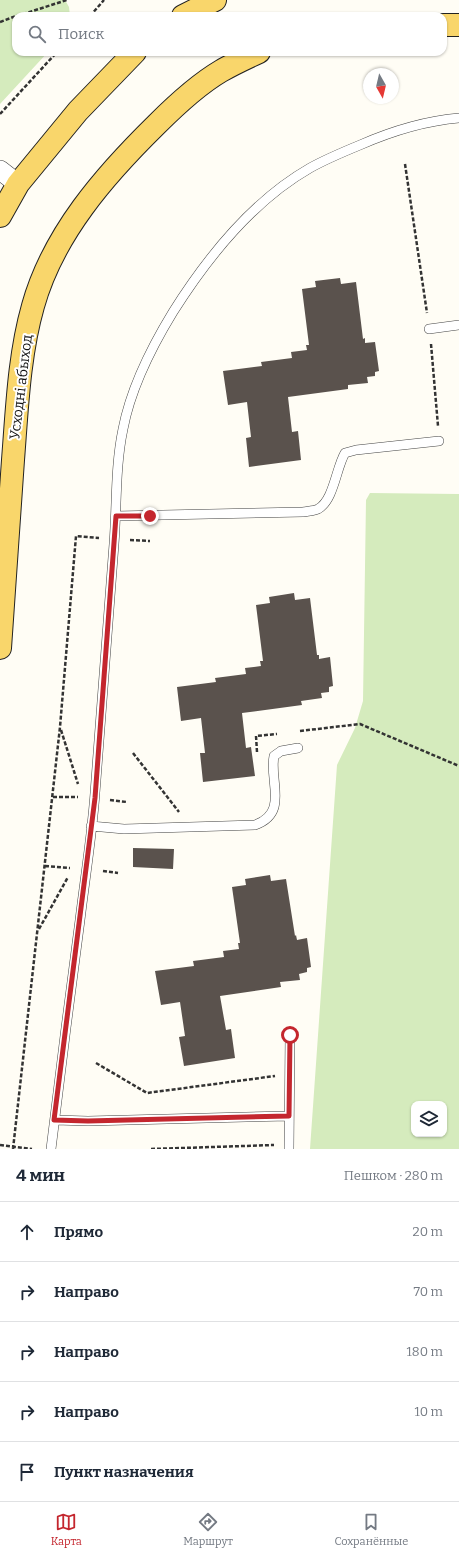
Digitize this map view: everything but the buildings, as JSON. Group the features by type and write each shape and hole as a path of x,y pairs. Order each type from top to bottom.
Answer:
{"main road":[{"path":"191,12 215,0"},
{"path":"447,25 459,25"},
{"path":"0,216 18,184 78,111 131,56"},
{"name":"Усходні абыход","path":"0,648 15,430 24,344 33,304 49,264 70,226 100,184 137,144 177,104 220,71 250,56"}],"street":[{"path":"0,170 18,184"}],"lane":[{"path":"51,1149 95,798 120,447 123,428 135,389 160,333 184,296 218,251 249,216 282,187 309,169 380,136 411,126 459,118"},
{"path":"429,329 459,325"},
{"path":"116,516 303,512 319,508 329,498 340,461 345,453 356,450 439,441"},
{"path":"91,826 124,829 255,825 263,822 272,812 276,803 274,756 281,751 298,748"},
{"path":"289,1147 290,1035"},
{"path":"54,1120 88,1121 289,1116"}],"path":[{"path":"30,12 67,0"},
{"path":"94,12 104,0"},
{"path":"0,22 12,18"},
{"path":"0,114 53,56"},
{"path":"405,164 429,329 439,441"},
{"path":"14,1148 60,728 76,536 100,538"},
{"path":"130,540 150,542"},
{"path":"296,732 360,724 459,766"},
{"path":"60,728 80,790"},
{"path":"258,760 256,736 282,733"},
{"path":"133,753 183,816"},
{"path":"53,797 82,797"},
{"path":"110,800 127,802"},
{"path":"44,866 73,869"},
{"path":"100,871 118,873"},
{"path":"38,931 69,876"},
{"path":"96,1062 147,1093 289,1074"},
{"path":"0,1145 14,1148 32,1149"},
{"path":"151,1149 289,1147"}],"green space":[{"path":"0,0 65,0 69,7 70,12 12,12 12,56 44,56 0,104"},
{"path":"370,493 459,494 459,1149 310,1149 337,765 355,728 363,701 366,500"}],"route":[{"path":"150,516 116,516 95,798 54,1120 88,1121 289,1116 290,1035"}]}
